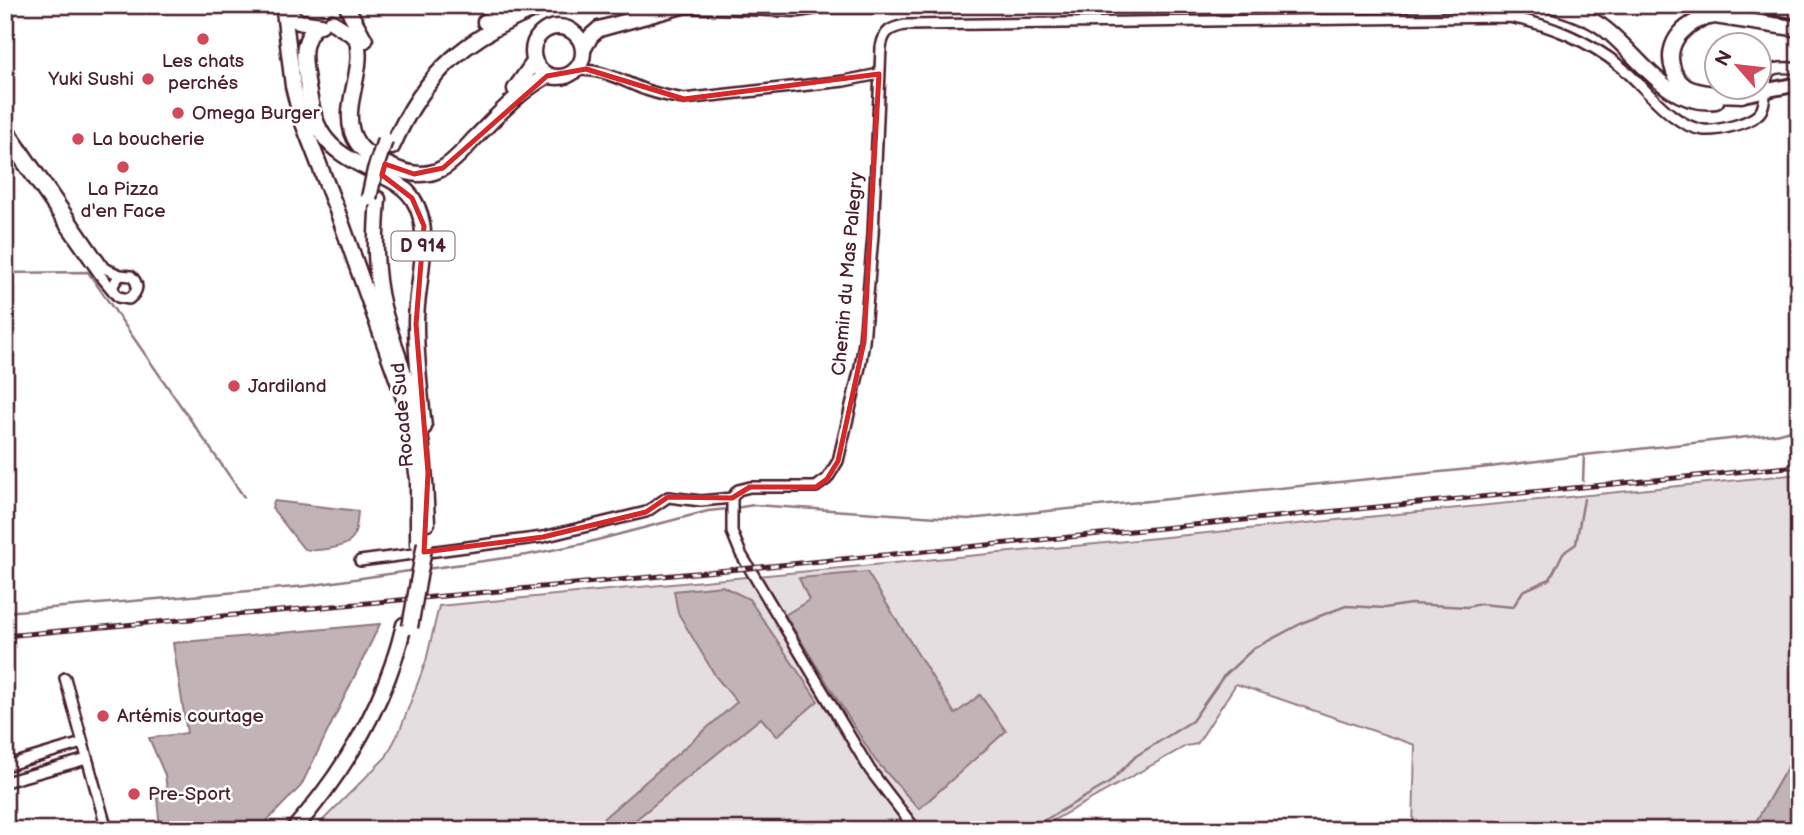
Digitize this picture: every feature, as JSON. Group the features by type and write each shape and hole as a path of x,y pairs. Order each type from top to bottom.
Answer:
{"main road":[{"name":"D 914","path":"384,339 369,273 366,239 373,198 403,104 423,76 446,52 487,20 518,5"},
{"name":"D 914","path":"389,143 429,83 454,56 476,38 546,5"},
{"path":"332,22 356,37 360,51 349,122 359,146 369,156 400,171 414,174 443,168 530,85 547,76 568,76 581,60 591,36 599,29 686,5 798,9 817,6"},
{"path":"808,5 871,5"},
{"path":"1551,5 1579,14 1601,26 1660,83 1680,95 1702,101"},
{"path":"1692,5 1799,24"},
{"path":"1766,5 1799,11"},
{"path":"282,8 299,22 317,26 332,22 349,7 365,40 368,55 359,108 358,122 362,135 370,146 383,155 408,166 432,164 442,160 508,97 534,62 534,44 539,36 551,28 564,27 576,34 581,60"},
{"name":"Rocade Sud","path":"282,8 293,86 301,118 405,401 418,479 421,543"},
{"path":"1702,92 1688,88 1679,82 1673,69 1675,39 1684,29 1705,17 1715,16 1799,29"},
{"name":"Rocade Sud","path":"301,830 337,785 374,722 390,685 407,626 427,523 428,473 416,324 424,226 412,198 402,186 350,161 332,148 322,135 313,114 305,72 304,45 308,34 317,26"},
{"path":"534,62 547,76"},
{"path":"1772,89 1799,84"},
{"name":"D 914","path":"373,198 378,276 383,305 415,411 422,448 427,523"},
{"name":"Rocade Sud","path":"293,830 331,782 369,719 407,626"}],"street":[{"path":"581,60 586,69 664,96 684,99 844,82 880,74 881,47 885,33 905,24 1509,17 1553,29 1600,51 1621,67 1668,112 1690,126 1704,130 1732,127 1760,112 1762,102"},
{"path":"1772,70 1778,67 1799,69"},
{"name":"Chemin du Mas Palegry","path":"732,500 738,490 750,487 816,487 827,479 838,460 860,367 863,342 873,236 880,74"},
{"path":"5,124 104,268 136,280 136,294 124,300 114,293 5,139"},
{"path":"114,293 113,285 120,275"},
{"path":"360,561 543,537 646,512 668,497 701,501 732,500 732,533 774,611 870,770 916,830"},
{"path":"65,678 107,830"},
{"path":"5,766 82,743"},
{"path":"5,782 87,759"}],"highlighted area":[{"path":"586,69 684,99 879,74 864,342 838,461 827,479 816,487 750,487 732,498 668,497 646,512 543,537 424,552 428,473 416,324 424,226 412,198 382,175 385,164 414,174 443,168 547,76"}],"shaded area":[{"path":"1799,474 1799,747 1754,825 1746,830 1413,830 1415,745 1236,684 1197,744 1186,746 1036,830 313,830 386,757 400,730 426,661 439,606"},
{"path":"274,501 358,511 354,536 349,542 329,549 303,548 272,508"},
{"path":"867,572 955,714 980,695 1006,731 919,809 875,760 785,615 809,600 799,578"},
{"path":"722,586 749,599 818,701 777,736 761,718 623,830 590,830 737,702 716,677 678,613 674,591"},
{"path":"380,624 301,786 258,830 160,829 157,798 168,796 165,775 149,738 187,733 173,643"},
{"path":"1799,747 1799,813 1789,830 1746,830 1754,825"}],"waterway":[{"path":"5,273 88,272 244,497"},
{"path":"1583,481 1584,455 1775,434 1799,428"},
{"path":"735,508 754,505 968,519 1490,467 1584,455"},
{"path":"1016,830 1045,820 1109,783 1136,756 1192,721 1223,677 1253,649 1304,622 1346,606 1385,608 1410,604 1467,607 1480,604 1513,607 1523,591 1550,579 1563,553 1576,544 1584,499"},
{"path":"426,569 527,555 582,544 708,511 728,509"},
{"path":"5,612 307,586 416,570"}],"railway":[{"path":"5,636 750,568 1799,466"}],"place":[{"name":"Les chats perchés","path":"203,39"},
{"name":"Yuki Sushi","path":"148,79"},
{"name":"Omega Burger","path":"178,113"},
{"name":"La boucherie","path":"78,139"},
{"name":"La Pizza d'en Face","path":"123,167"},
{"name":"Jardiland","path":"234,386"},
{"name":"Artémis courtage","path":"103,716"},
{"name":"Pre-Sport","path":"134,794"}]}
